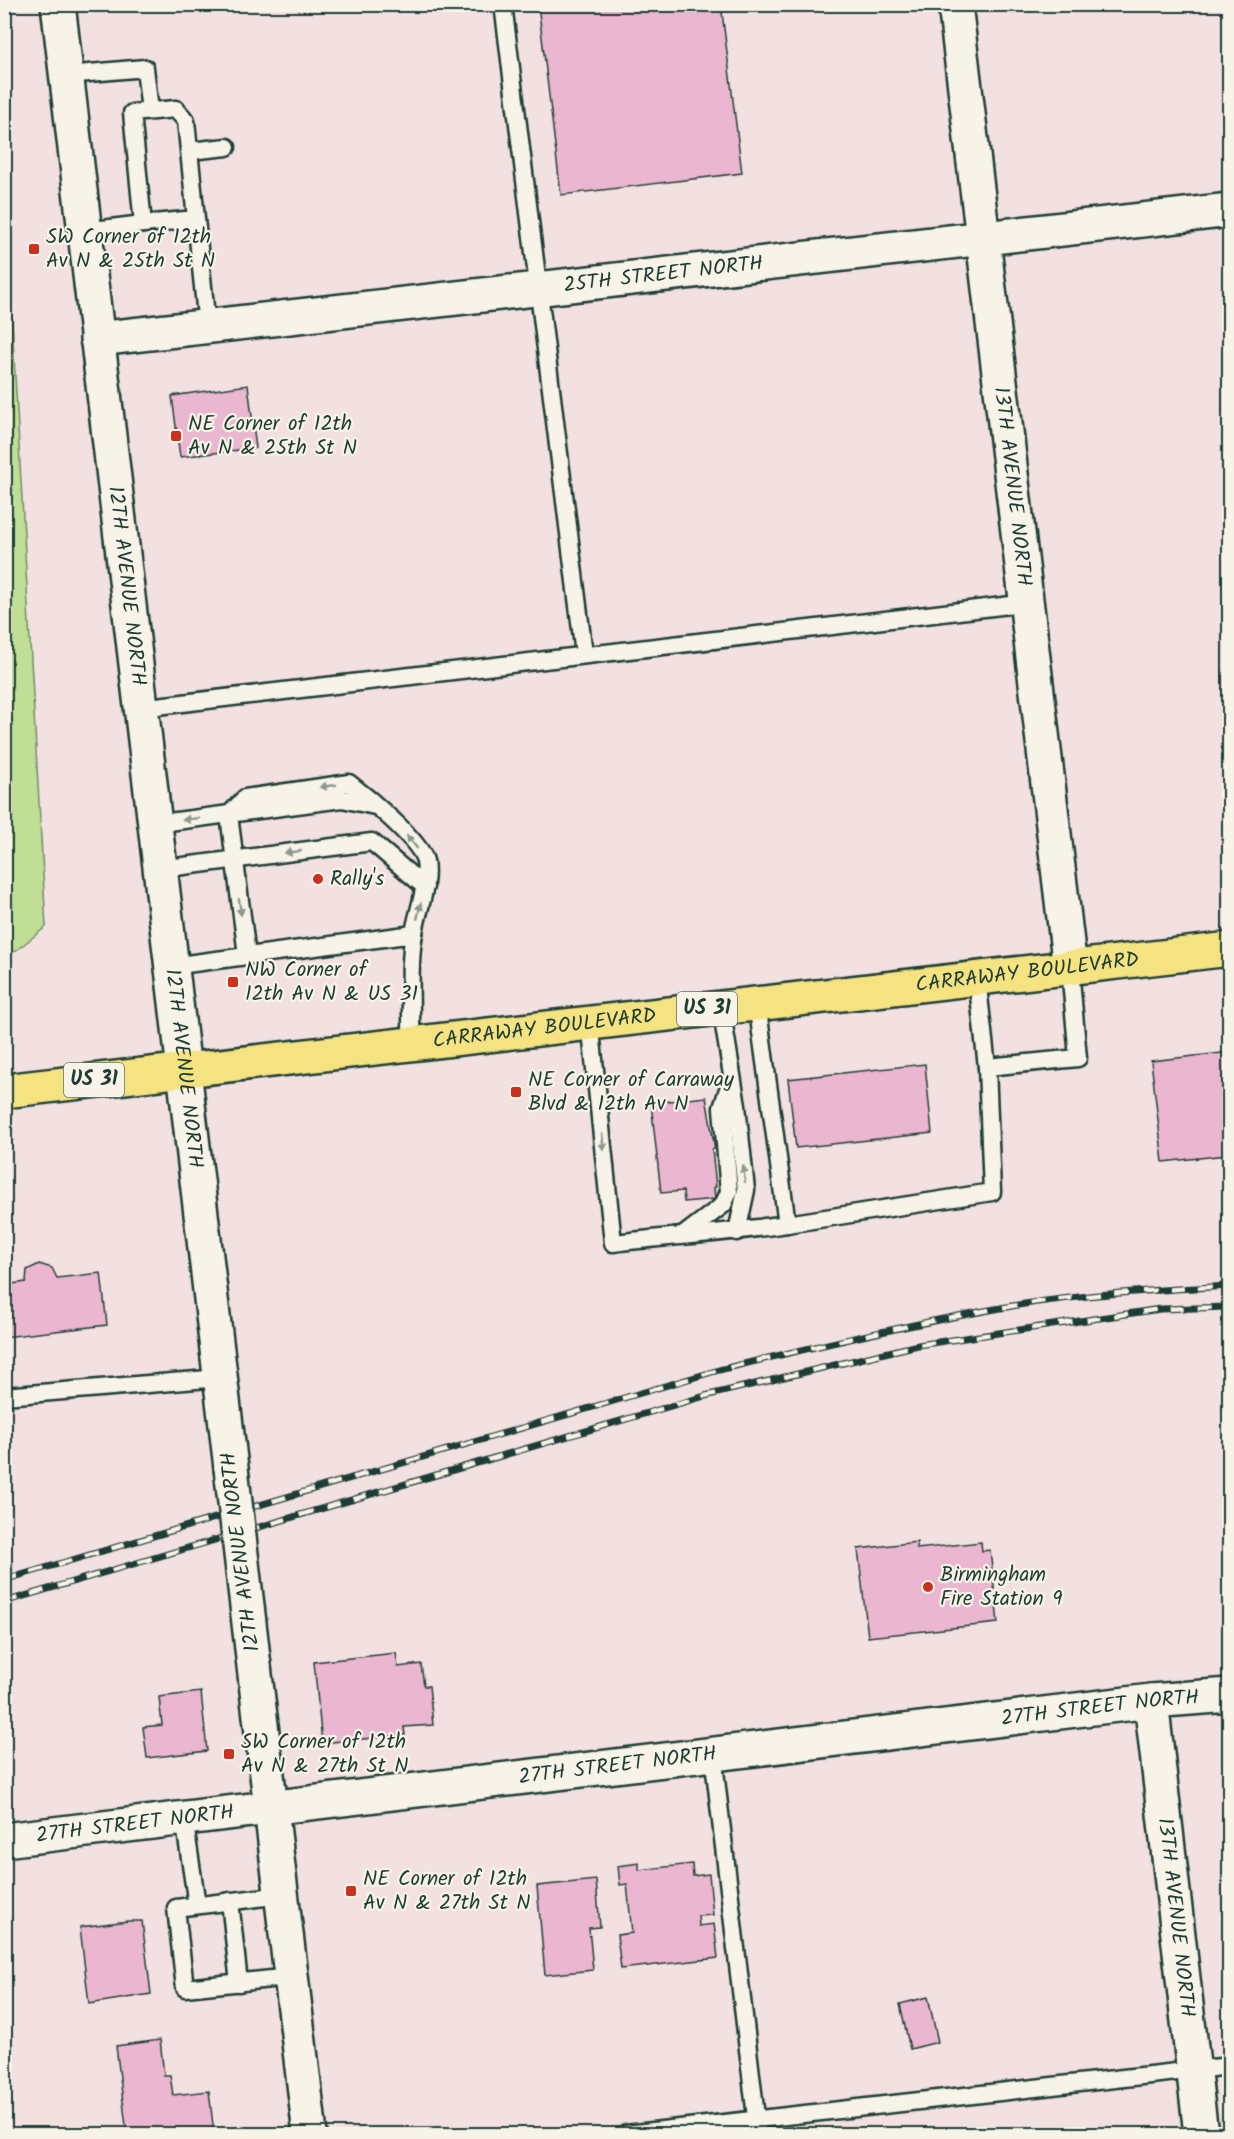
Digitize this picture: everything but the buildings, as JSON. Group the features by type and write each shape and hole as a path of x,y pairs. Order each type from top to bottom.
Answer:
{"main road":[{"name":"CARRAWAY BOULEVARD","path":"4,1091 1230,949"}],"street":[{"name":"12TH AVENUE NORTH","path":"58,4 310,2134"},
{"name":"13TH AVENUE NORTH","path":"956,4 1071,968"},
{"name":"25TH STREET NORTH","path":"97,339 1230,210"},
{"name":"27TH STREET NORTH","path":"4,1840 1151,1701 1230,1695"},
{"name":"13TH AVENUE NORTH","path":"1151,1701 1202,2134"}],"lane":[{"path":"504,4 584,654"},
{"path":"67,75 145,68 150,111"},
{"path":"143,224 145,168 142,142 132,113 176,109 186,121 187,150 207,326"},
{"path":"187,150 227,147"},
{"path":"86,231 196,219"},
{"path":"140,708 1027,603"},
{"path":"154,824 342,799 379,806 425,859 425,887 414,934 411,1043"},
{"path":"229,815 247,955"},
{"path":"160,869 372,843 425,887"},
{"path":"171,966 414,934"},
{"path":"987,1067 1078,1058 1071,968"},
{"path":"590,1022 613,1243 685,1234 737,1232 992,1192 987,1067 977,978"},
{"path":"757,1003 787,1224"},
{"path":"721,1007 746,1190 737,1232"},
{"path":"685,1234 723,1205 729,1192 722,1108 732,1076"},
{"path":"4,1396 220,1378"},
{"path":"713,1754 758,2127"},
{"path":"184,1818 197,1905"},
{"path":"282,1894 176,1908 184,1988 291,1977"},
{"path":"230,1901 239,1983"},
{"path":"626,2134 758,2127 1230,2066"}],"green space":[{"path":"4,178 46,927 5,959 4,959"}],"railway":[{"path":"4,1580 719,1370 792,1352 1012,1306 1066,1298 1230,1286"},
{"path":"4,1602 705,1396 918,1345 1160,1309 1230,1307"}],"place":[{"name":"SW Corner of 12th Av N & 25th St N","path":"34,249"},
{"name":"NE Corner of 12th Av N & 25th St N","path":"176,436"},
{"name":"Rally's","path":"318,879"},
{"name":"NW Corner of 12th Av N & US 31","path":"233,982"},
{"name":"NE Corner of Carraway Blvd & 12th Av N","path":"516,1092"},
{"name":"Birmingham Fire Station 9","path":"928,1587"},
{"name":"SW Corner of 12th Av N & 27th St N","path":"229,1754"},
{"name":"NE Corner of 12th Av N & 27th St N","path":"351,1891"}]}
